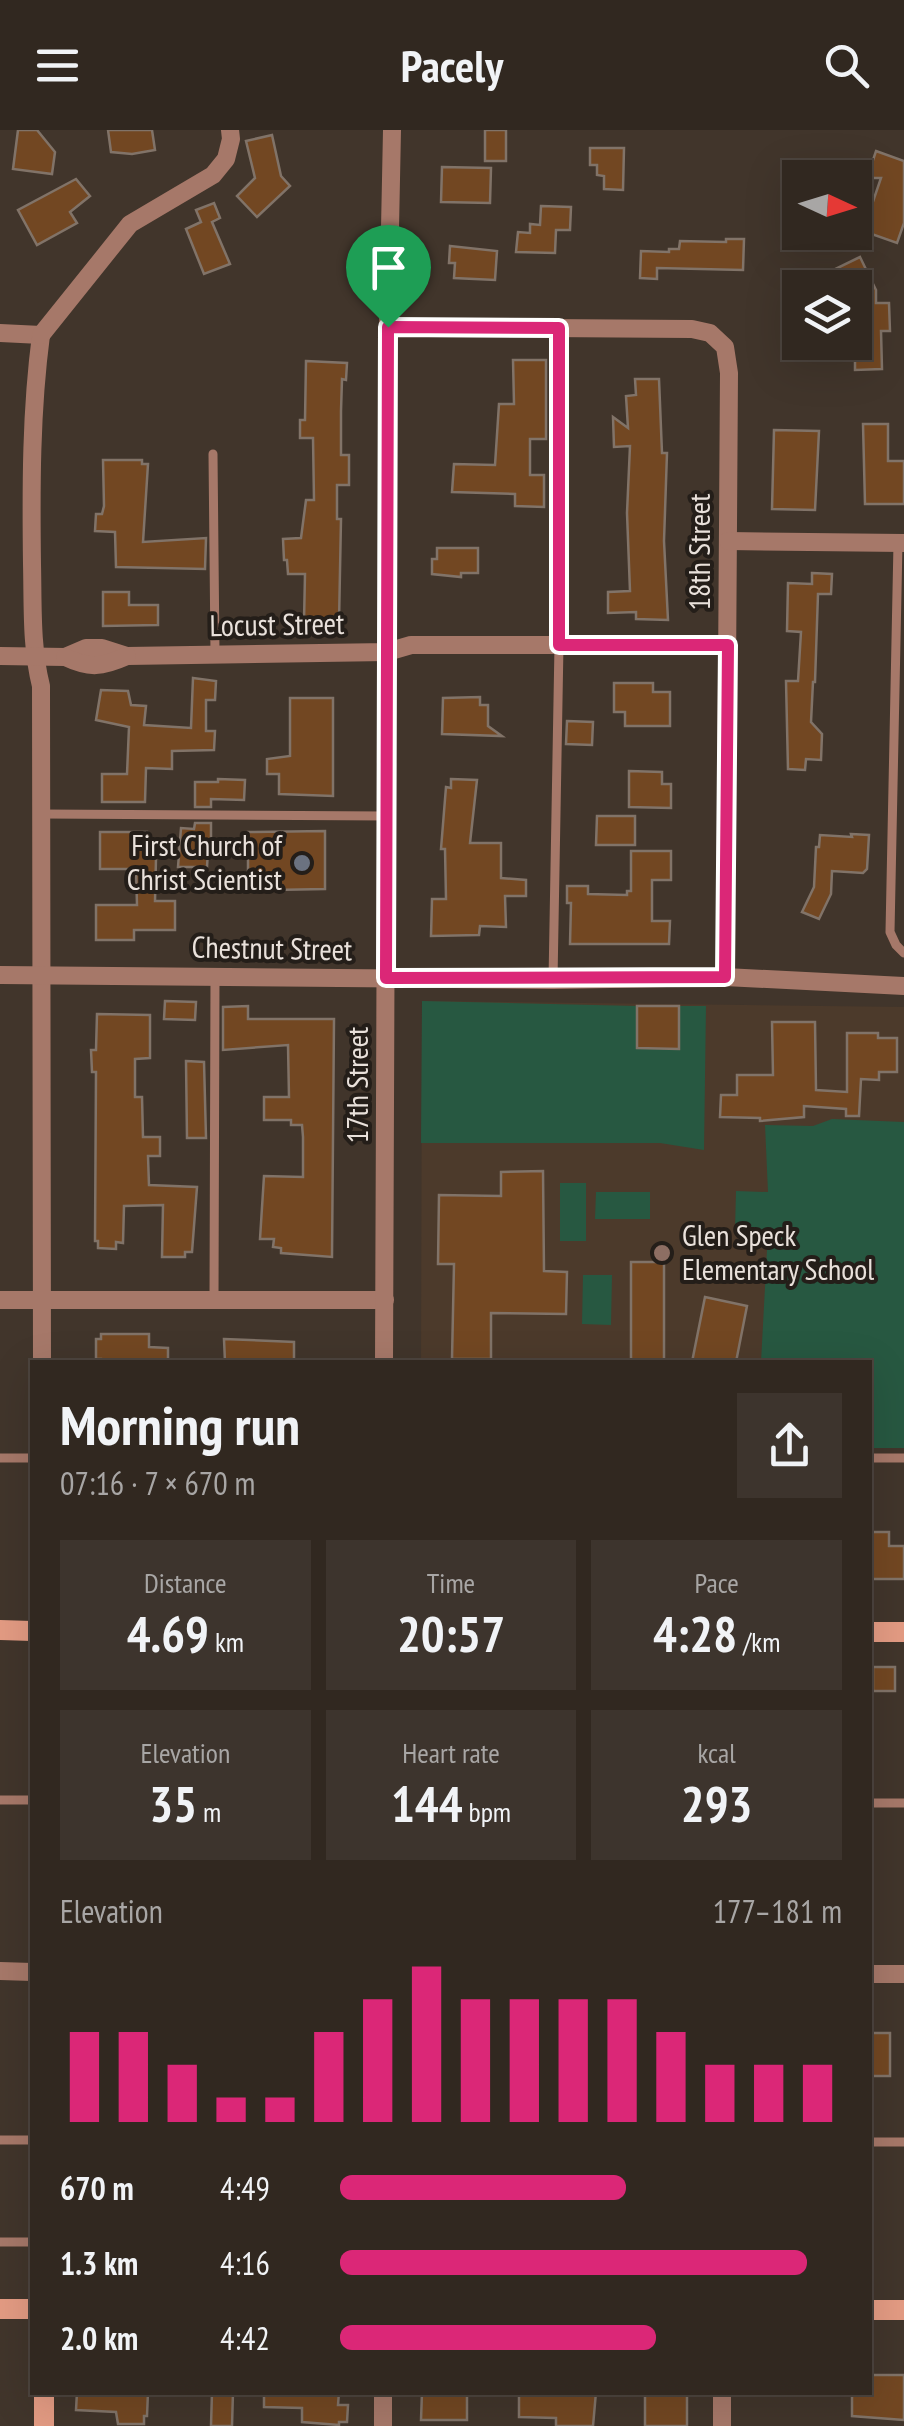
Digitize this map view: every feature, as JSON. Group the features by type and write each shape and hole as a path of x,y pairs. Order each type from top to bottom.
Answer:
{"street":[{"path":"42,1360 41,686 34,656 31,483 41,334 130,224 213,175 226,159 230,130"},
{"name":"17th Street","path":"384,1360 392,130"},
{"path":"388,327 559,328"},
{"name":"18th Street","path":"559,328 692,328 710,333 725,347 728,373 725,977"},
{"path":"0,332 41,334"},
{"path":"728,541 901,543"},
{"name":"Locust Street","path":"0,656 65,657 85,667 102,666 126,656 387,652 411,645 728,645"},
{"name":"Chestnut Street","path":"0,975 553,980 725,977 904,986"},
{"path":"0,1300 385,1300"},
{"path":"0,1630 30,1630"},
{"path":"872,1632 904,1632"},
{"path":"0,1972 30,1972"},
{"path":"872,1974 904,1974"},
{"path":"0,2309 30,2309"},
{"path":"872,2310 904,2310"},
{"path":"44,2395 44,2426"},
{"path":"384,2395 384,2426"},
{"path":"722,2395 722,2426"}],"lane":[{"path":"553,980 559,328"},
{"path":"213,454 215,653"},
{"path":"901,543 890,932 904,953"},
{"path":"42,814 387,816"},
{"path":"214,1300 215,976"},
{"path":"0,1458 30,1458"},
{"path":"872,1458 904,1458"},
{"path":"0,1800 30,1800"},
{"path":"872,1802 904,1803"},
{"path":"0,2140 30,2140"},
{"path":"872,2142 904,2142"},
{"path":"0,2242 30,2242"}],"shaded area":[{"name":"Glen Speck Elementary School","path":"422,1001 904,1007 904,1448 872,1448 872,1360 421,1360"}],"green space":[{"path":"422,1001 637,1006 638,1048 679,1048 679,1006 706,1006 704,1150 660,1143 421,1143"},
{"path":"832,1119 904,1122 904,1448 872,1448 872,1360 761,1360 768,1231 735,1230 736,1191 768,1192 765,1125 813,1126"},
{"path":"560,1183 586,1183 586,1241 560,1241"},
{"path":"596,1192 650,1192 650,1219 595,1219"},
{"path":"583,1275 612,1275 611,1325 582,1324"}],"building":[{"path":"18,130 37,130 55,152 52,174 13,169"},
{"path":"108,130 152,130 155,150 111,152"},
{"path":"485,130 506,130 506,161 485,161"},
{"path":"272,135 281,176 290,186 257,217 237,196 255,178 246,141"},
{"path":"590,148 624,148 623,190 604,189 604,176 597,175 597,165 590,165"},
{"path":"876,151 904,161 904,223 897,243 872,234 872,204 881,178 872,178"},
{"path":"442,167 491,168 490,203 441,202"},
{"path":"76,179 90,196 70,212 77,223 37,245 18,210"},
{"path":"214,203 220,218 212,222 230,264 204,274 186,229 201,222 196,210"},
{"path":"541,206 571,207 570,230 556,230 555,253 516,252 518,232 530,233 530,224 540,225"},
{"path":"744,239 743,270 657,268 657,279 640,278 641,251 669,252 679,249 680,241"},
{"path":"450,246 497,251 495,280 454,278 455,263 449,263"},
{"path":"860,257 866,270 833,270"},
{"path":"872,282 876,303 889,303 890,331 881,331 882,369 855,370 855,360 872,360"},
{"path":"513,360 546,360 546,439 530,439 530,475 544,475 544,507 515,506 515,494 452,492 454,464 495,465 499,404 514,404"},
{"path":"306,361 347,363 346,380 342,379 341,455 349,455 349,485 337,485 337,519 341,519 339,623 304,622 305,574 288,574 284,560 283,539 301,538 306,500 314,500 313,438 300,438 300,420 305,420"},
{"path":"635,379 659,379 662,453 667,453 664,541 668,620 636,619 636,612 608,613 608,592 630,591 630,446 614,447 613,417 628,428 626,396 636,395"},
{"path":"863,424 888,424 888,461 904,461 904,504 865,504"},
{"path":"774,430 819,431 815,510 772,509"},
{"path":"103,460 142,460 142,464 148,464 143,542 206,538 205,569 116,567 115,532 95,531 96,514 102,514 104,506"},
{"path":"437,548 478,548 478,573 461,573 461,577 432,574"},
{"path":"812,573 832,574 831,594 818,594 811,722 822,734 821,760 806,759 805,770 788,769 786,681 798,681 801,632 787,631 788,583 812,584"},
{"path":"103,592 129,592 129,605 158,605 158,625 103,626"},
{"path":"193,678 216,681 215,700 206,700 206,731 215,731 214,750 172,751 172,769 146,768 145,802 102,802 102,774 127,774 129,727 96,720 101,690 128,691 131,705 146,706 144,725 191,728"},
{"path":"614,683 653,683 653,692 670,692 670,726 625,726 625,712 614,712"},
{"path":"480,697 480,705 488,705 488,726 502,736 442,734 443,698"},
{"path":"290,698 333,698 333,796 279,794 279,774 267,774 267,759 290,756"},
{"path":"567,721 593,722 592,745 566,744"},
{"path":"629,771 662,772 662,784 671,784 671,808 629,807"},
{"path":"451,779 477,780 470,843 501,843 501,878 526,880 526,896 505,896 506,927 480,926 479,935 431,936 432,899 446,899 445,849 441,849 446,787 451,788"},
{"path":"245,780 244,800 211,799 211,807 195,807 195,782"},
{"path":"597,816 635,816 635,845 596,845"},
{"path":"195,823 211,823 207,867 178,867 181,828 194,829"},
{"path":"325,831 325,889 273,890 273,882 248,877 248,832"},
{"path":"100,832 147,832 147,858 156,858 155,901 175,901 175,930 134,930 134,940 96,940 96,905 137,905 136,869 100,869"},
{"path":"851,834 869,835 867,869 863,873 832,871 831,894 819,919 802,912 814,887 820,835 852,837"},
{"path":"631,851 671,851 671,880 652,880 652,921 670,921 669,944 570,944 571,903 567,903 567,886 588,886 588,894 627,895 631,891"},
{"path":"165,1001 196,1002 195,1020 164,1019"},
{"path":"248,1006 248,1019 334,1019 332,1257 281,1253 281,1248 273,1247 274,1239 260,1239 264,1176 303,1177 303,1137 302,1125 291,1125 291,1120 264,1120 264,1097 289,1097 288,1045 223,1050 223,1007"},
{"path":"637,1006 679,1006 679,1049 637,1048"},
{"path":"97,1014 150,1015 150,1058 135,1059 135,1097 142,1097 143,1137 160,1137 160,1156 148,1156 149,1185 197,1187 192,1252 185,1252 185,1257 162,1257 163,1205 124,1206 123,1243 116,1242 116,1249 98,1248 95,1241 96,1072 92,1072 91,1050 96,1050"},
{"path":"772,1022 815,1022 816,1090 847,1092 847,1033 878,1033 878,1038 897,1038 897,1072 879,1072 879,1080 861,1079 859,1116 846,1116 846,1109 804,1106 804,1117 760,1121 720,1117 721,1095 737,1095 737,1075 773,1075"},
{"path":"186,1061 204,1062 206,1138 187,1138"},
{"path":"543,1171 544,1271 567,1272 566,1314 491,1313 491,1359 452,1359 454,1264 438,1264 439,1195 501,1196 501,1172"},
{"path":"631,1262 664,1262 664,1360 631,1360"},
{"path":"705,1297 747,1306 736,1360 692,1360"},
{"path":"101,1334 149,1334 149,1347 168,1348 168,1360 96,1359 96,1339 101,1339"},
{"path":"224,1339 294,1342 294,1360 225,1360"},
{"path":"872,1532 889,1532 889,1546 904,1546 904,1579 872,1579"},
{"path":"873,1667 895,1667 895,1691 873,1691"},
{"path":"872,2033 890,2033 890,2076 872,2076"},
{"path":"872,2375 904,2375 904,2420 852,2416 852,2395 872,2395"},
{"path":"77,2395 148,2395 144,2424 118,2424 116,2412 76,2410"},
{"path":"212,2395 233,2395 232,2426 211,2426"},
{"path":"264,2395 339,2395 338,2405 348,2405 347,2422 302,2422 302,2408 264,2407"},
{"path":"422,2395 467,2395 467,2420 421,2420"},
{"path":"519,2395 596,2395 593,2426 556,2426 556,2418 519,2417"},
{"path":"645,2395 687,2395 687,2426 645,2426"}],"place":[{"name":"First Church of Christ Scientist","path":"302,863"},
{"name":"Glen Speck Elementary School","path":"662,1253"}],"route":[{"path":"388,327 559,328 559,645 728,645 725,977 386,978 388,327"}]}
